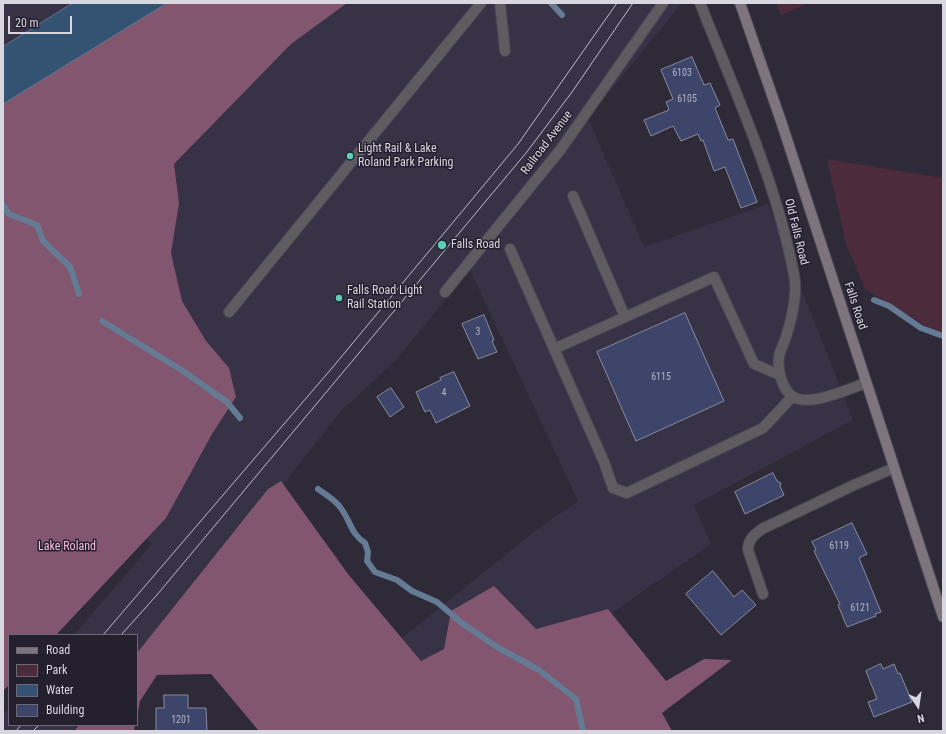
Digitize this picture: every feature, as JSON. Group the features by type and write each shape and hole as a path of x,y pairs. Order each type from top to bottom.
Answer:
{"main road":[{"name":"Falls Road","path":"740,3 943,618"}],"street":[{"path":"229,312 481,3"},
{"path":"500,3 505,51"},
{"name":"Railroad Avenue","path":"445,292 561,149 663,3"},
{"name":"Old Falls Road","path":"700,3 767,174 789,252 794,277 794,305 779,358 780,375 785,388 792,396"},
{"path":"573,196 625,317"},
{"path":"510,249 604,462 613,488 627,492 763,428 792,396 805,401 812,400 866,383"},
{"path":"554,348 714,277 754,364 780,375"},
{"path":"763,594 748,550 748,543 753,536 762,529 854,485 894,468"}],"shaded area":[{"path":"3,3 73,3 3,47"},
{"path":"167,3 682,3 588,118 644,247 768,204 853,420 694,505 711,544 612,613 608,609 536,629 451,611 444,649 421,661 402,638 539,528 578,501 470,270 396,360 341,411 199,592 138,659 138,634 75,634 152,544 3,387 3,104"},
{"path":"8,709 8,726 77,726 72,731 3,731 3,715"}],"green space":[{"name":"Lake Roland","path":"167,3 347,3 291,44 174,164 179,203 171,253 182,301 206,341 229,368 236,397 212,434 166,518 57,634 8,634 8,686 3,691 3,104"},
{"path":"776,3 809,3 781,15"},
{"path":"827,159 943,178 943,336 865,289 846,244"},
{"path":"281,481 348,574 421,661 444,649 451,611 494,586 536,629 608,609 666,681 704,659 732,660 662,713 672,731 259,731 211,674 157,675 140,701 138,712 138,652 268,489"},
{"path":"78,726 135,726 134,731 74,731"}],"water":[{"path":"73,3 167,3 3,104 3,47"}],"building":[{"path":"692,57 704,85 710,83 720,105 715,108 728,140 733,139 757,202 741,208 725,167 714,171 703,140 701,141 698,134 681,141 673,126 651,136 644,120 669,110 666,102 673,99 661,70"},
{"path":"685,313 724,401 636,441 597,352"},
{"path":"484,315 497,352 478,359 462,324"},
{"path":"454,372 470,406 436,423 430,410 425,412 416,392 441,380 440,378"},
{"path":"391,388 404,407 390,417 377,397"},
{"path":"773,473 777,481 781,483 780,486 784,495 745,514 735,492"},
{"path":"852,523 867,554 859,558 881,612 875,614 876,616 847,627 838,605 840,604 814,551 816,550 812,542"},
{"path":"713,571 734,597 742,590 756,605 721,635 686,594"},
{"path":"881,664 883,669 894,664 898,674 900,673 912,702 874,717 868,702 877,699 866,671"},
{"path":"164,695 188,695 188,708 206,708 207,731 156,731 156,708 164,708"}],"waterway":[{"path":"551,3 562,15"},
{"path":"3,205 9,214 37,225 43,241 70,267 79,294"},
{"path":"874,300 889,306 921,328 943,336"},
{"path":"102,321 183,371 227,402 240,418"},
{"path":"318,489 338,504 344,512 353,531 365,543 368,552 367,561 375,572 397,580 412,591 437,602 462,623 497,647 539,670 576,699 583,731"}],"tram line":[{"path":"104,634 332,368 518,144 617,3"},
{"path":"122,634 156,596 526,153 572,92 633,3"},
{"path":"16,731 20,726"},
{"path":"33,731 38,726"}],"place":[{"name":"Light Rail & Lake Roland Park Parking","path":"350,156"},
{"name":"Falls Road","path":"442,245"},
{"name":"Falls Road Light Rail Station","path":"339,298"}]}
